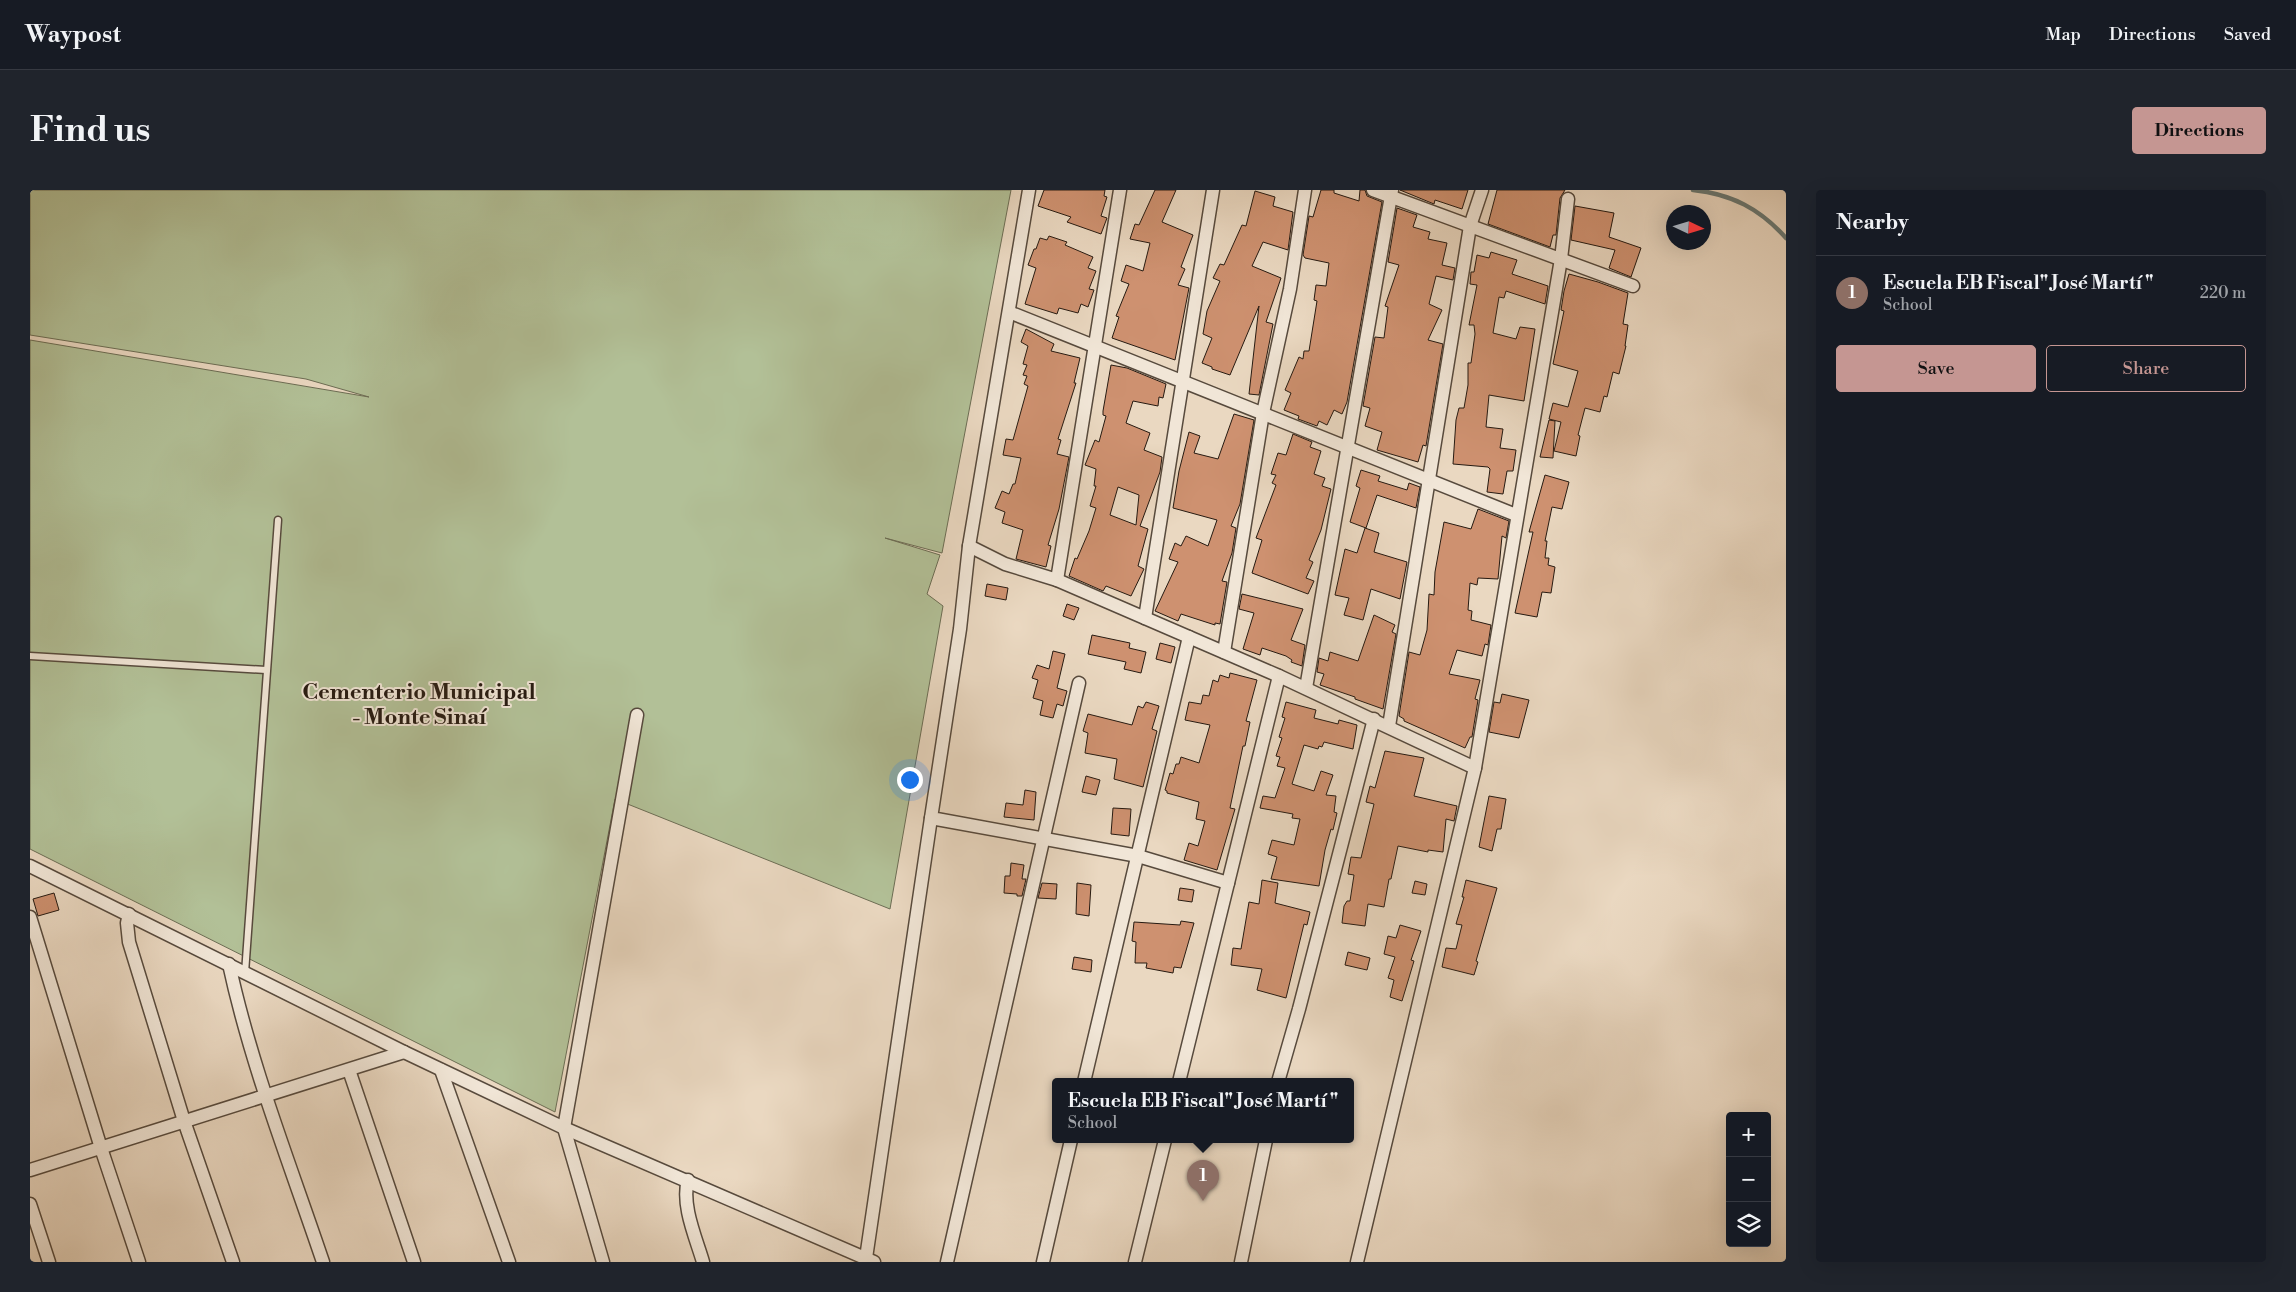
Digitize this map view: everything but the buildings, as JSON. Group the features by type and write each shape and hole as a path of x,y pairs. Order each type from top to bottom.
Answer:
{"street":[{"path":"30,866 404,1052 564,1128 870,1260 931,818 960,628 969,546 1029,190"},
{"path":"1057,580 1120,190"},
{"path":"1145,618 1214,190"},
{"path":"1224,652 1264,413 1290,289 1305,190"},
{"path":"1373,190 1392,194 1470,226 1633,286"},
{"path":"1389,726 1470,226 1482,190"},
{"path":"1306,688 1392,194"},
{"path":"1358,1262 1475,768 1516,515 1561,259 1568,199"},
{"path":"1009,312 1516,515"},
{"path":"969,546 1005,564 1057,580 1279,676 1475,768"},
{"path":"1085,1078 1189,637"},
{"path":"1180,1078 1279,676"},
{"path":"946,1262 1079,683"},
{"path":"604,1262 564,1128 637,715"},
{"path":"1279,1078 1299,1009 1374,719"},
{"path":"931,818 1138,856 1228,883"},
{"path":"128,914 129,942 184,1122 233,1262"},
{"path":"30,917 101,1148 139,1262"},
{"path":"229,964 235,991 267,1096 323,1262"},
{"path":"30,1170 404,1052"},
{"path":"348,1070 414,1262"},
{"path":"441,1070 509,1262"},
{"path":"1043,1262 1070,1143"},
{"path":"1135,1262 1164,1143"},
{"path":"1241,1262 1265,1143"},
{"path":"688,1180 686,1188 689,1211 703,1262"},
{"path":"30,1204 49,1262"}],"lane":[{"path":"245,973 278,520"},
{"path":"30,656 266,670"}],"green space":[{"name":"Cementerio Municipal - Monte Sinaí","path":"30,190 1011,190 942,553 885,538 940,555 927,594 943,606 890,909 615,799 555,1112 30,849 30,340 369,397 306,379 30,335"}],"waterway":[{"path":"1693,190 1733,199 1766,219 1786,238"}],"place":[{"name":"Escuela EB Fiscal\" José Martí \"","path":"1203,1201"}],"district":[{"name":"Cementerio Municipal - Monte Sinaí","path":"419,704"}]}
